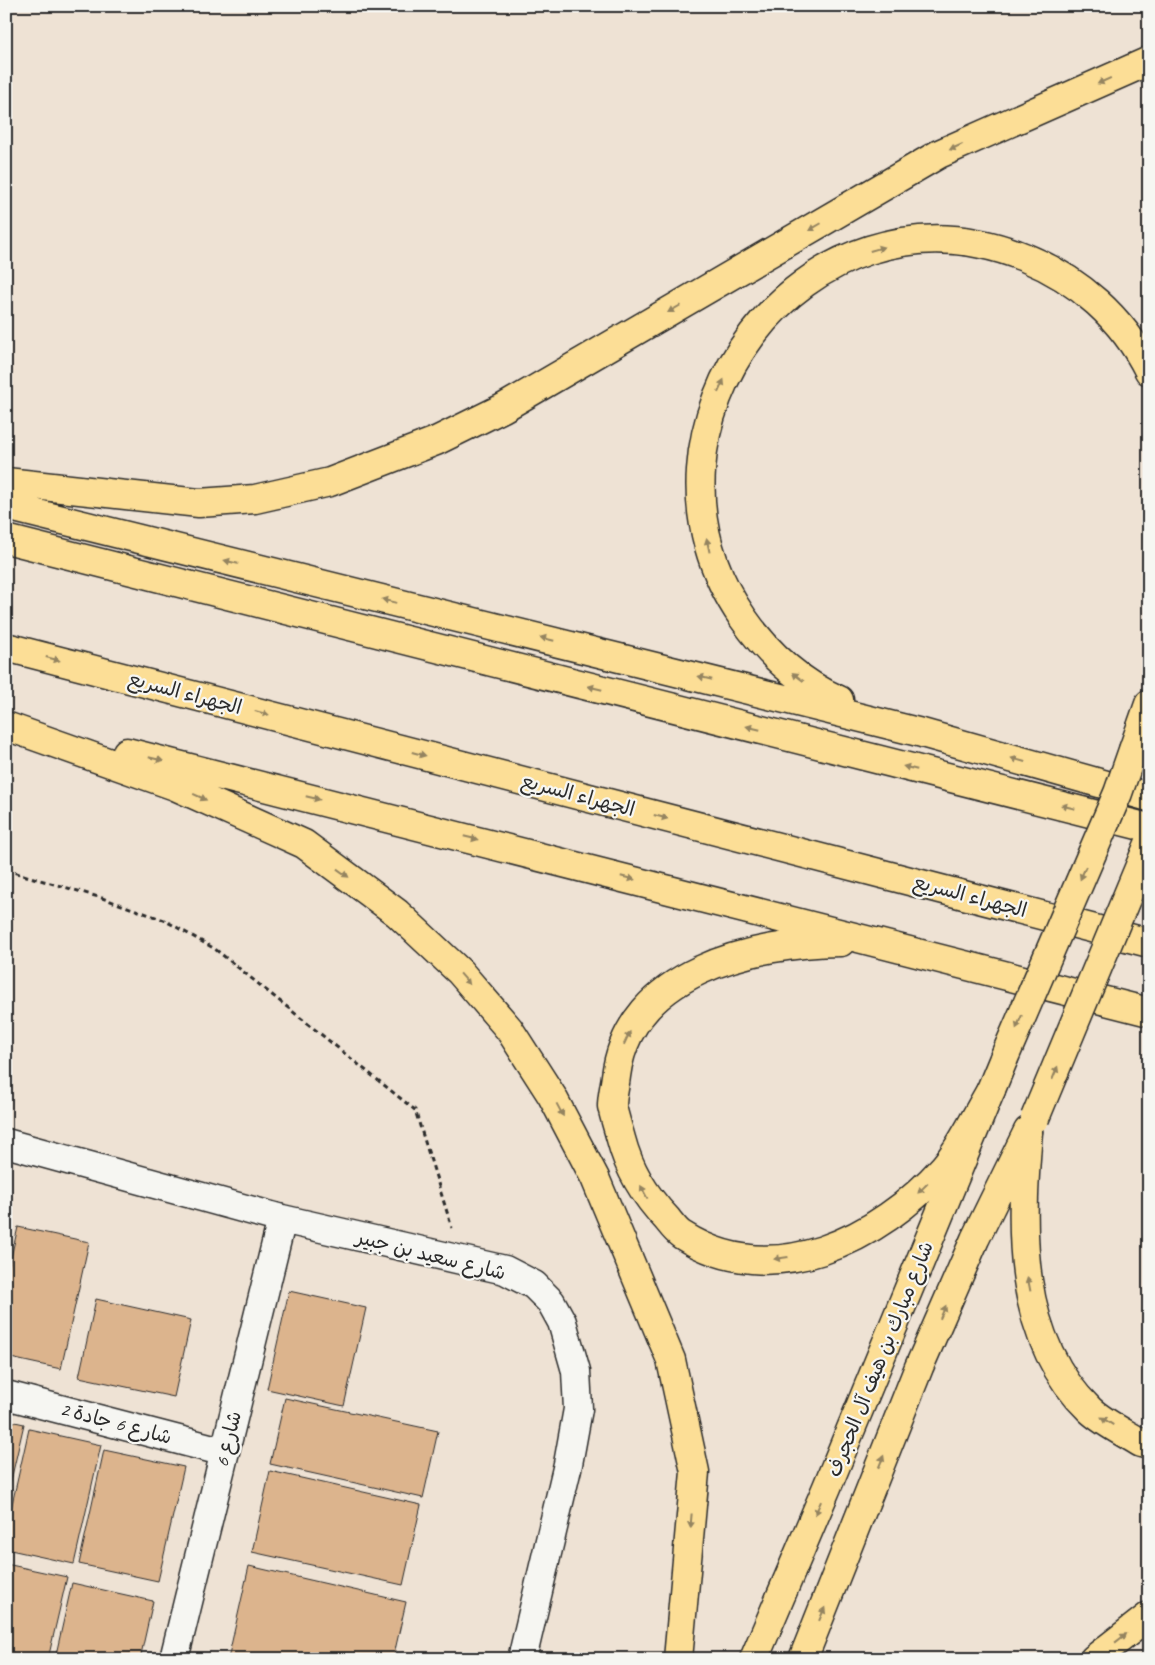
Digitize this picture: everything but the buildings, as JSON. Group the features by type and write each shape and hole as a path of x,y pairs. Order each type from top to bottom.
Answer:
{"main road":[{"path":"6,482 199,503 255,499 330,482 436,441 503,408 939,154 1149,61"},
{"path":"922,733 812,688 791,672 754,634 722,584 710,556 703,523 701,491 703,449 712,408 736,358 762,321 790,292 817,274 853,256 885,246 908,241 942,240 986,244 1039,263 1069,280 1109,314 1126,333 1149,371"},
{"path":"6,506 922,733 1149,797"},
{"path":"6,539 1149,828"},
{"name":"الجهراء السريع","path":"6,647 1149,943"},
{"name":"شارع مبارك بن هيف آل الحجرف","path":"754,1659 1004,1058 1118,793 1149,704"},
{"path":"6,722 1149,1012"},
{"path":"6,726 175,786 304,844 397,913 460,972 509,1029 552,1096 595,1178 671,1360 695,1472 678,1659"},
{"path":"1149,844 1031,1125 1023,1195 1023,1255 1034,1309 1055,1368 1090,1411 1141,1443 1149,1445"},
{"path":"876,942 815,942 742,954 705,967 671,986 635,1022 618,1056 612,1105 626,1158 647,1199 680,1234 723,1255 762,1261 820,1252 864,1234 919,1192 945,1165 991,1090"},
{"name":"شارع مبارك بن هيف آل الحجرف","path":"803,1659 919,1367 975,1239 1031,1125"},
{"path":"1094,1659 1149,1616"}],"street":[{"name":"شارع سعيد بن جبير","path":"6,1144 282,1219 505,1270 534,1285 551,1302 562,1322 576,1371 578,1409 568,1464 522,1659"},
{"name":"شارع 6","path":"174,1659 282,1219"},
{"name":"شارع 6 جادة 2","path":"6,1395 225,1452"}],"path":[{"path":"6,870 102,898 164,920 215,949 415,1110 461,1260"}]}
